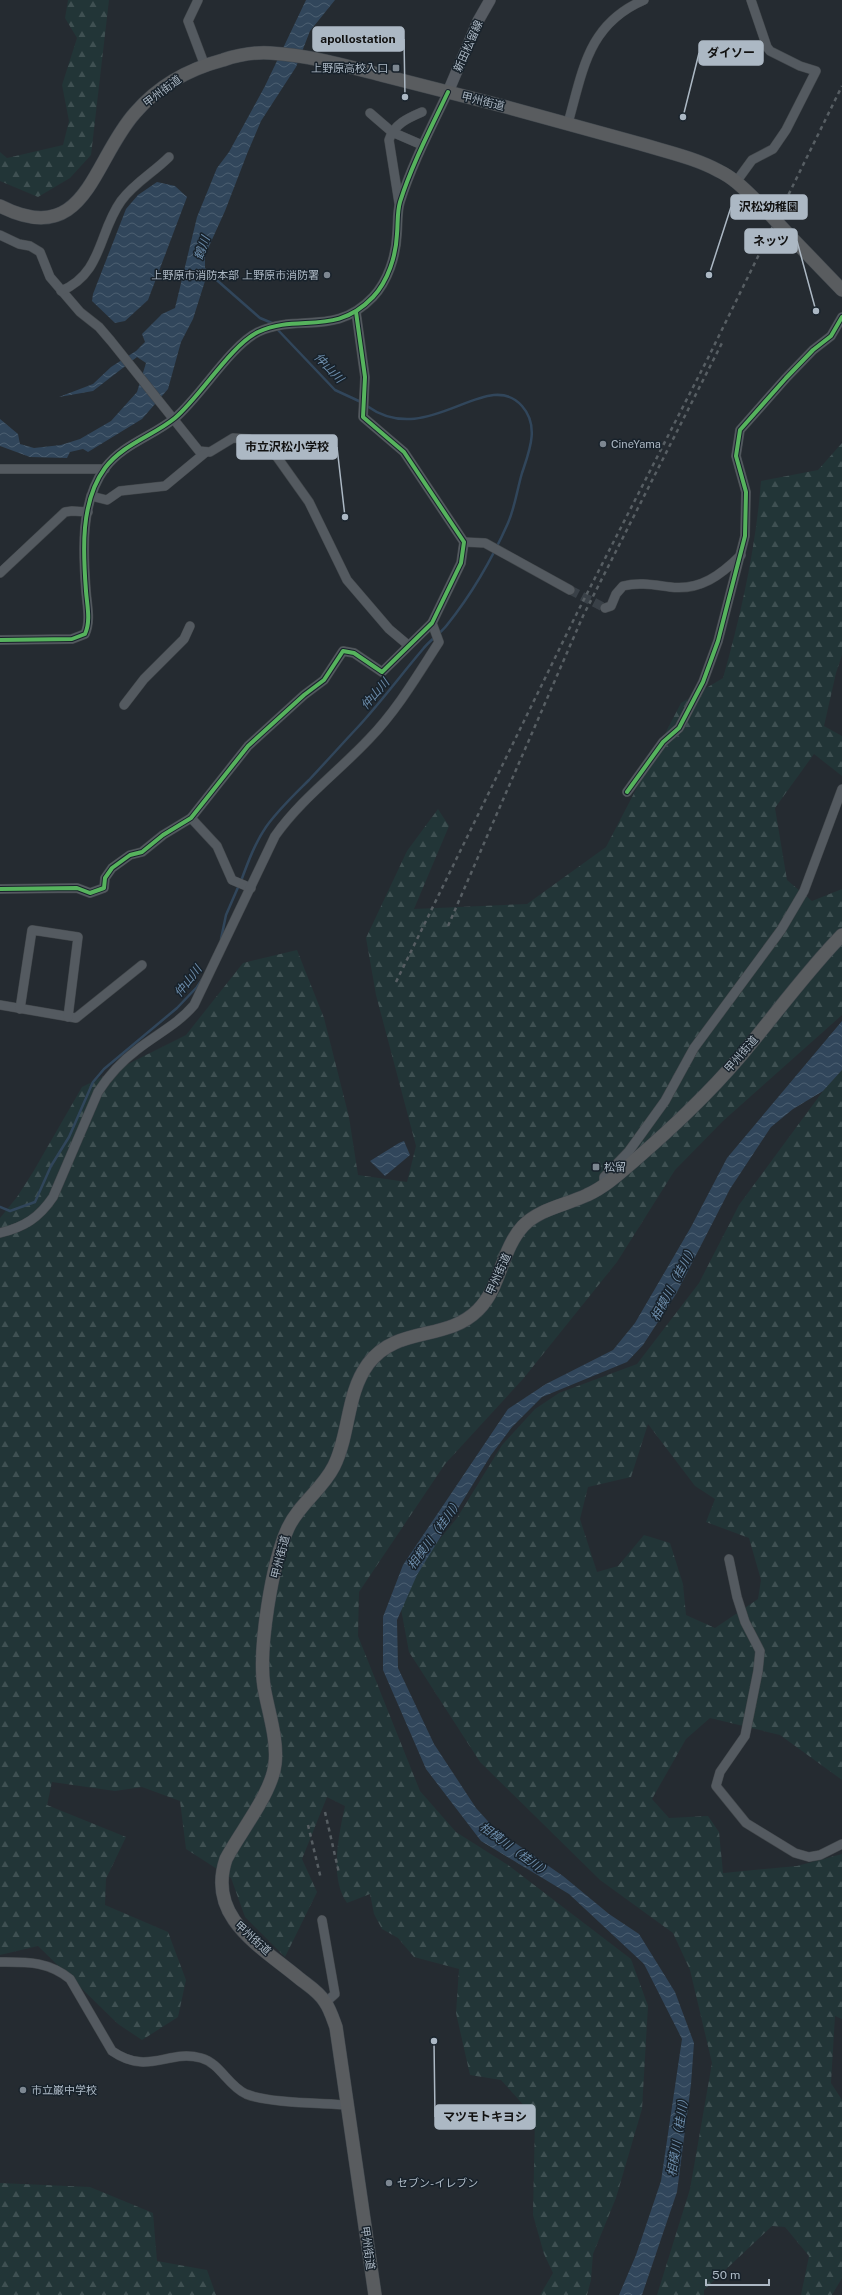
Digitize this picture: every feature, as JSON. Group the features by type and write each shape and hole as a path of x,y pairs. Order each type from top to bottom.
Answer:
{"highway":[{"name":"甲州街道","path":"0,206 12,212 34,218 51,217 68,210 86,193 112,145 136,112 152,95 174,79 205,66 245,54 278,54 350,67 568,123 689,158 720,171 736,182 763,206 842,290"},
{"name":"甲州街道","path":"375,2295 346,2105 336,2027 326,2002 237,1926 226,1908 221,1884 222,1872 226,1859 268,1788 275,1763 275,1745 264,1684 262,1648 278,1554 284,1536 298,1510 324,1482 333,1468 339,1455 354,1394 368,1364 386,1347 402,1338 447,1329 469,1318 486,1301 493,1290 513,1239 528,1221 588,1194 604,1185 637,1158 710,1088 842,935"}],"main road":[{"name":"新田松留線","path":"448,92 478,21 490,0"}],"street":[{"path":"198,0 188,21 205,66"},
{"path":"568,123 583,70 595,39 617,14 644,0"},
{"path":"736,182 752,160 773,149 786,130 816,71 800,66 770,51 751,0"},
{"path":"399,203 422,145 448,92"},
{"path":"0,640 72,639 85,634 88,622 84,558 91,496 105,469 125,449 174,418 244,342 258,332 272,327 286,325 321,324 356,312 373,297 383,285 390,270 397,243 399,203 389,140 392,132 399,124 422,112"},
{"path":"370,113 392,132 422,145"},
{"path":"61,291 73,286 92,267 108,225 126,196 142,179 169,158"},
{"path":"0,235 19,244 30,246 40,252 47,272 61,291 111,341 199,451 210,452 234,438 249,439 263,445 277,457 310,502 347,580 389,629 408,645"},
{"path":"0,888 76,888 90,893 104,888 105,878 112,868 130,855 142,852 163,835 191,818 248,746 304,695 324,680 342,651 354,653 382,672 432,623 461,563 464,542 404,452 363,417 362,411 365,377 356,312"},
{"path":"626,792 663,742 679,728 703,682 718,641 742,554 747,505 746,492 736,462 740,430 813,350 831,336 842,317"},
{"path":"91,496 107,500 120,491 165,486 206,452"},
{"path":"0,469 105,469"},
{"path":"0,573 65,512 72,510 88,512"},
{"path":"464,542 485,544 570,590"},
{"path":"605,608 611,606 616,594 623,586 647,584 681,588 692,586 716,577 742,554"},
{"path":"0,1233 15,1230 42,1213 53,1198 98,1092 108,1077 138,1049 175,1024 194,1005 251,888 270,845 287,819 369,740 387,719 439,642 432,623"},
{"path":"124,705 144,679 184,639 190,626"},
{"path":"604,1185 604,1177 629,1151 665,1101 694,1048 781,930 804,891 842,789"},
{"path":"191,818 217,846 232,880 251,888"},
{"path":"20,1009 32,930 78,937 68,1017"},
{"path":"0,1005 76,1018 142,965"},
{"path":"729,1559 737,1597 745,1622 760,1651 758,1672 745,1736 720,1772 716,1786 746,1823 794,1853 809,1856 820,1854 842,1844"},
{"path":"322,1920 335,1994 326,2002"},
{"path":"0,1962 37,1962 60,1971 70,1979 112,2051 122,2058 133,2062 147,2062 189,2057 201,2058 212,2063 245,2093 259,2098 346,2105"}],"green space":[{"path":"68,0 109,0 91,155 70,178 38,197 0,181 0,152 7,158 63,145 69,121 62,85 77,38 65,18"},
{"path":"842,443 842,655 836,673 824,726 842,736 842,776 814,754 775,808 787,880 812,901 842,889 842,1015 723,1121 675,1170 617,1262 523,1379 445,1464 359,1592 358,1636 420,1791 456,1832 508,1865 631,1959 648,2006 642,2109 616,2198 593,2254 591,2280 587,2295 540,2295 553,2273 544,2254 533,2215 535,2118 501,2080 470,2075 456,2013 459,1969 414,1957 398,1938 382,1929 374,1914 370,1894 347,1903 338,1881 337,1869 338,1842 345,1806 327,1797 302,1859 317,1892 285,1957 245,1917 231,1878 186,1849 180,1801 142,1787 115,1791 52,1782 47,1805 126,1837 106,1879 105,1905 168,1932 186,1980 178,2017 142,2040 118,2024 38,1946 0,1955 0,1218 17,1197 33,1172 82,1087 186,1035 243,963 297,950 324,1018 349,1117 358,1175 407,1182 416,1146 376,995 366,938 407,851 438,809 449,826 414,909 527,904 606,847 681,703 723,678 736,630 752,556 761,481 818,470"},
{"path":"842,1070 842,1780 780,1735 710,1718 686,1739 652,1799 669,1818 708,1816 719,1832 723,1873 797,1866 842,1854 842,2019 835,2016 831,2083 842,2100 842,2278 832,2295 801,2295 809,2256 785,2227 772,2226 704,2290 704,2295 657,2295 690,2189 712,2063 690,1970 673,1933 600,1880 480,1762 409,1652 401,1609 413,1572 457,1518 502,1445 535,1409 559,1393 637,1364 699,1283 739,1205 823,1091","holes":["648,1424 695,1486 715,1499 706,1522 749,1538 761,1580 758,1599 715,1628 686,1615 683,1584 670,1543 644,1535 618,1566 597,1572 580,1519 588,1487 631,1477"]},
{"path":"0,2183 90,2187 153,2213 157,2261 207,2270 216,2295 0,2295"}],"water":[{"name":"鶴川","path":"306,0 335,0 310,31 296,67 261,121 225,211 205,255 205,281 193,319 181,342 168,389 142,419 88,452 83,449 70,452 67,458 30,457 0,446 0,419 18,434 20,444 34,448 61,445 80,439 111,421 137,392 146,363 137,357 93,391 59,397 93,384 111,367 136,351 145,342 142,334 162,314 175,308 197,217 217,168 229,152 265,86"},
{"path":"157,182 175,186 187,197 148,300 125,321 115,323 92,301 93,294 126,209 138,195"},
{"name":"相模川（桂川）","path":"842,1021 842,1070 823,1091 793,1109 771,1127 730,1189 676,1294 643,1345 627,1362 542,1397 512,1427 491,1455 417,1575 397,1620 398,1668 434,1744 476,1808 495,1829 563,1876 609,1914 639,1934 675,1992 694,2043 691,2084 677,2192 642,2295 619,2295 636,2255 661,2181 682,2039 644,1964 569,1894 481,1841 426,1769 383,1670 383,1617 403,1565 508,1409 546,1384 613,1350 635,1323 691,1227 727,1158"},
{"path":"404,1141 410,1155 385,1176 370,1161"}],"waterway":[{"name":"仲山川","path":"203,268 260,318 272,323"},
{"name":"仲山川","path":"277,329 335,390 361,402"},
{"name":"仲山川","path":"241,881 255,846 271,821 366,718 426,646 447,625 473,589 508,523 530,448 532,430 531,422 522,406 508,396 492,395 434,415 412,419 390,417 367,406"},
{"name":"仲山川","path":"221,939 226,915 239,885"},
{"name":"仲山川","path":"0,1207 10,1211 35,1202 51,1166 69,1137 93,1082 104,1069 177,1008 197,987 203,978"}],"tunnel":[{"path":"570,590 605,608"}],"railway":[{"path":"396,982 577,613 708,358 842,86"},
{"path":"448,926 583,616 723,341"},
{"path":"325,1812 339,1873"},
{"path":"308,1825 321,1879"}],"cycle path":[{"path":"0,640 72,639 85,634 88,624 84,560 87,512 97,481 112,460 129,446 175,418 185,409 237,348 258,332 288,324 331,321 345,317 359,309 378,291 387,276 395,251 400,202 422,146 448,92"},
{"path":"0,889 77,888 90,893 104,888 105,878 112,868 130,855 142,852 163,835 191,818 248,746 304,695 324,680 343,651 354,653 382,672 432,623 461,563 464,542 404,452 363,417 365,377 356,312"},
{"path":"627,792 663,742 679,728 703,682 718,641 745,536 746,492 736,456 740,430 813,350 831,336 842,317"}],"place":[{"name":"上野原高校入口","path":"396,68"},
{"name":"apollostation","path":"405,97"},
{"name":"ダイソー","path":"683,117"},
{"name":"上野原市消防本部 上野原市消防署","path":"327,275"},
{"name":"沢松幼稚園","path":"709,275"},
{"name":"ネッツ","path":"816,311"},
{"name":"CineYama","path":"603,444"},
{"name":"市立沢松小学校","path":"345,517"},
{"name":"松留","path":"596,1167"},
{"name":"マツモトキヨシ","path":"434,2041"},
{"name":"市立巌中学校","path":"23,2090"},
{"name":"セブン-イレブン","path":"389,2183"}]}
